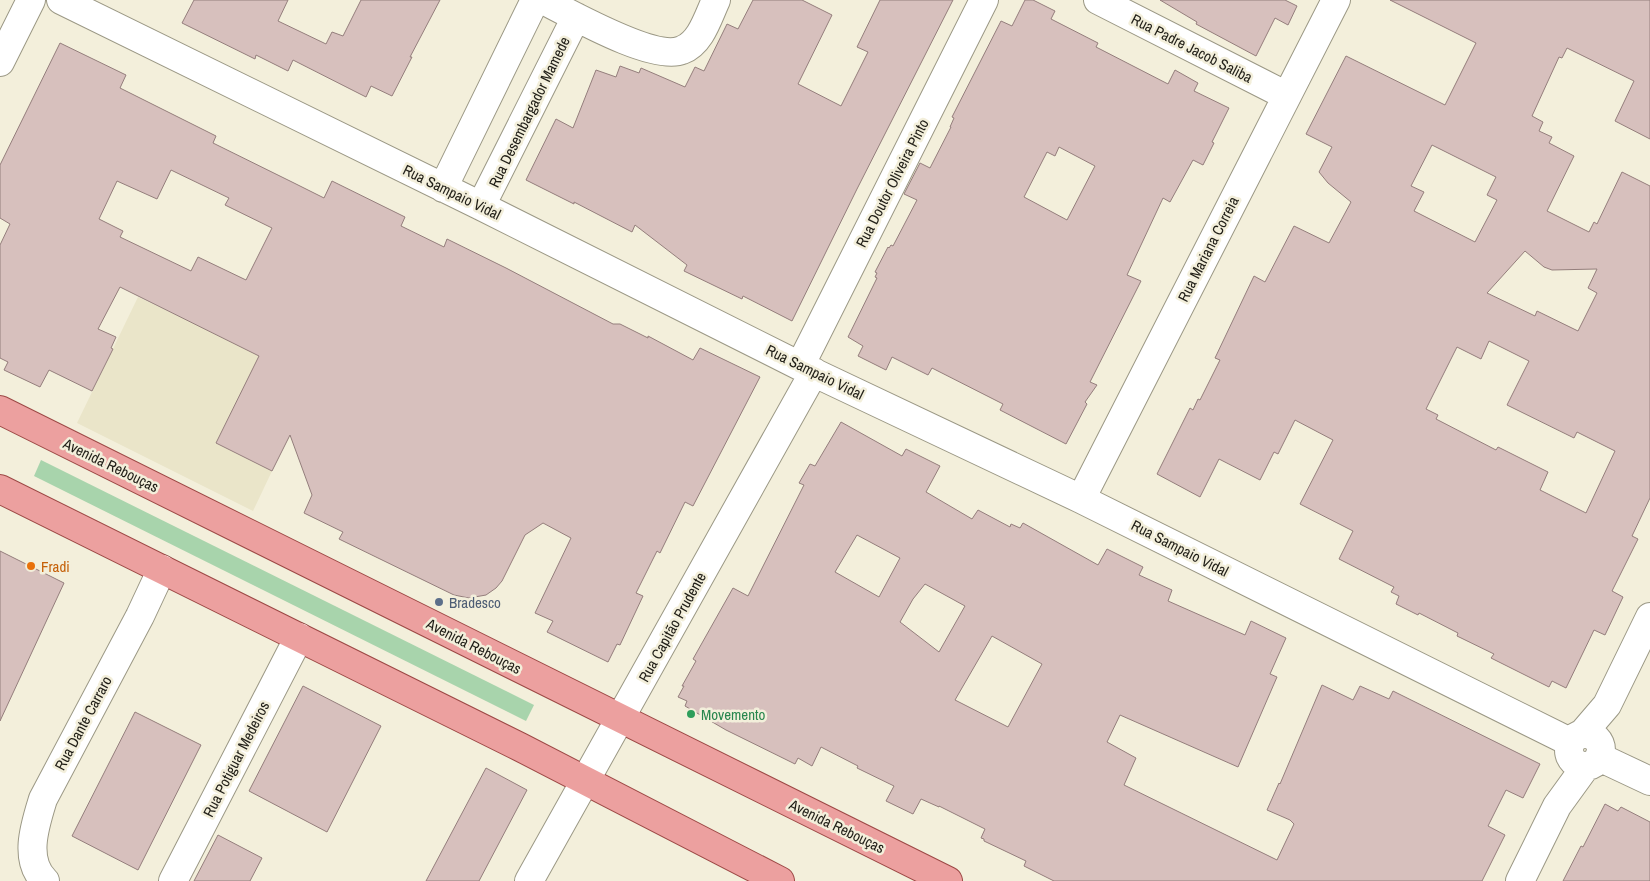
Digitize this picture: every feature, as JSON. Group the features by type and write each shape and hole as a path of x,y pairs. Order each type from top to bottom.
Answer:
{"main road":[{"name":"Avenida Rebouças","path":"0,410 948,881"},
{"path":"0,489 586,781 780,881"}],"street":[{"path":"0,62 31,0"},
{"name":"Rua Sampaio Vidal","path":"61,0 482,206 807,369 1081,499 1650,781"},
{"path":"443,188 536,0"},
{"path":"543,0 645,49 669,54 684,50 698,38 716,0"},
{"name":"Rua Doutor Oliveira Pinto","path":"807,369 984,0"},
{"name":"Rua Padre Jacob Saliba","path":"1098,0 1287,96"},
{"name":"Rua Mariana Correia","path":"1081,499 1336,0"},
{"name":"Rua Desembargador Mamede","path":"482,206 576,17"},
{"name":"Rua Capitão Prudente","path":"529,881 621,719 807,369"},
{"name":"Rua Dante Carraro","path":"45,881 38,874 32,857 36,820 43,799 140,616 162,569"},
{"path":"1520,881 1650,617"},
{"name":"Rua Potiguar Medeiros","path":"173,881 299,637"}],"shaded area":[{"path":"138,297 224,338 264,346 216,443 272,471 253,511 77,423"}],"green space":[{"path":"41,460 534,705 526,721 34,476"}],"building":[{"path":"194,0 288,0 278,21 326,44 332,32 343,36 361,0 440,0 392,96 371,86 366,97 293,60 288,71 256,55 255,59 182,23"},
{"path":"753,0 802,0 832,15 798,84 841,106 868,52 857,47 880,0 953,0 792,321 743,296 742,299 684,271 687,265 635,225 632,232 526,180 556,119 573,128 596,70 616,77 620,66 639,73 641,68 685,87 695,67 704,71 727,24 738,29"},
{"path":"1025,0 1033,0 1055,11 1051,19 1098,43 1096,47 1168,84 1175,70 1198,83 1194,91 1229,108 1203,165 1193,160 1170,202 1163,198 1127,275 1141,281 1090,382 1097,385 1085,402 1087,404 1066,444 1000,410 1003,404 932,368 928,375 892,357 886,370 858,356 863,346 848,337 877,278 875,277 877,273 875,272 888,247 893,246 917,200 904,194 920,163 930,168 951,127 954,118 952,117 1001,21 1012,26","holes":["1059,147 1095,166 1067,220 1024,197 1047,152 1055,156"]},
{"path":"1160,0 1285,0 1297,6 1288,25 1275,18 1256,56 1196,24 1197,22"},
{"path":"1390,0 1650,0 1650,139 1615,121 1634,81 1567,48 1562,58 1559,57 1532,116 1543,122 1539,131 1552,137 1549,143 1574,156 1547,211 1589,232 1594,222 1597,224 1622,172 1650,186 1650,498 1632,536 1638,539 1612,591 1623,597 1605,635 1594,630 1566,688 1552,681 1549,687 1491,658 1494,654 1457,636 1458,633 1419,613 1418,615 1396,604 1399,596 1391,592 1394,587 1339,559 1353,531 1300,504 1333,440 1295,420 1278,454 1274,452 1260,480 1219,459 1200,497 1157,474 1190,408 1193,410 1198,399 1200,400 1220,360 1215,358 1254,276 1265,282 1294,226 1329,243 1351,202 1328,183 1319,172 1332,147 1306,134 1346,56 1445,105 1476,43","holes":["1432,145 1496,177 1487,195 1497,200 1475,242 1414,211 1424,192 1411,186","1525,251 1544,267 1552,270 1597,269 1588,288 1597,293 1578,331 1537,311 1535,316 1487,293","1489,341 1529,361 1507,405 1574,438 1577,432 1615,451 1586,513 1540,490 1548,472 1498,447 1496,450 1436,419 1438,415 1426,409 1457,347 1481,359"]},
{"path":"60,43 126,75 120,88 216,136 213,143 324,198 332,181 405,217 401,226 444,247 447,239 613,324 620,324 648,338 648,336 693,360 700,348 760,377 693,506 685,502 660,553 657,551 636,593 643,596 620,645 617,644 608,662 547,632 553,621 535,613 571,538 543,523 525,535 502,581 496,588 486,595 469,598 454,595 339,539 343,532 304,513 312,495 290,435 272,471 216,443 259,356 120,287 98,329 116,337 111,348 113,349 92,391 49,370 40,387 4,370 8,362 0,358 0,245 10,224 0,218 0,165","holes":["171,170 229,198 225,205 272,228 246,280 198,257 191,271 120,237 123,231 99,219 117,181 157,199"]},
{"path":"841,422 902,456 906,449 940,466 926,492 972,519 978,510 1010,527 1011,524 1020,528 1023,523 1098,565 1107,549 1143,567 1139,575 1172,590 1168,601 1245,635 1251,621 1286,638 1270,674 1277,677 1238,767 1120,715 1107,742 1136,758 1124,785 1277,860 1294,824 1290,820 1267,810 1322,685 1353,700 1360,686 1389,699 1393,691 1540,764 1523,798 1506,790 1488,826 1505,835 1482,881 1054,881 1024,866 1026,861 984,841 981,838 985,829 939,806 921,799 913,814 886,801 894,786 857,768 858,766 821,747 812,766 798,758 795,764 726,730 685,706 687,701 678,697 696,661 693,659 733,588 748,596 804,485 799,483 810,464 815,466","holes":["857,535 900,558 879,597 835,572","925,584 965,606 939,652 900,622 913,599","992,636 1042,664 1008,727 955,700"]},
{"path":"0,551 64,583 0,721"},
{"path":"303,686 381,726 327,832 249,791"},
{"path":"135,712 201,745 138,870 72,836"},
{"path":"486,768 527,790 479,881 426,881"},
{"path":"1605,804 1618,811 1621,807 1650,822 1650,881 1563,881"},
{"path":"218,835 262,858 250,881 194,881"}],"place":[{"name":"Fradi","path":"31,566"},
{"name":"Bradesco","path":"439,602"},
{"name":"Movemento","path":"691,714"}]}
